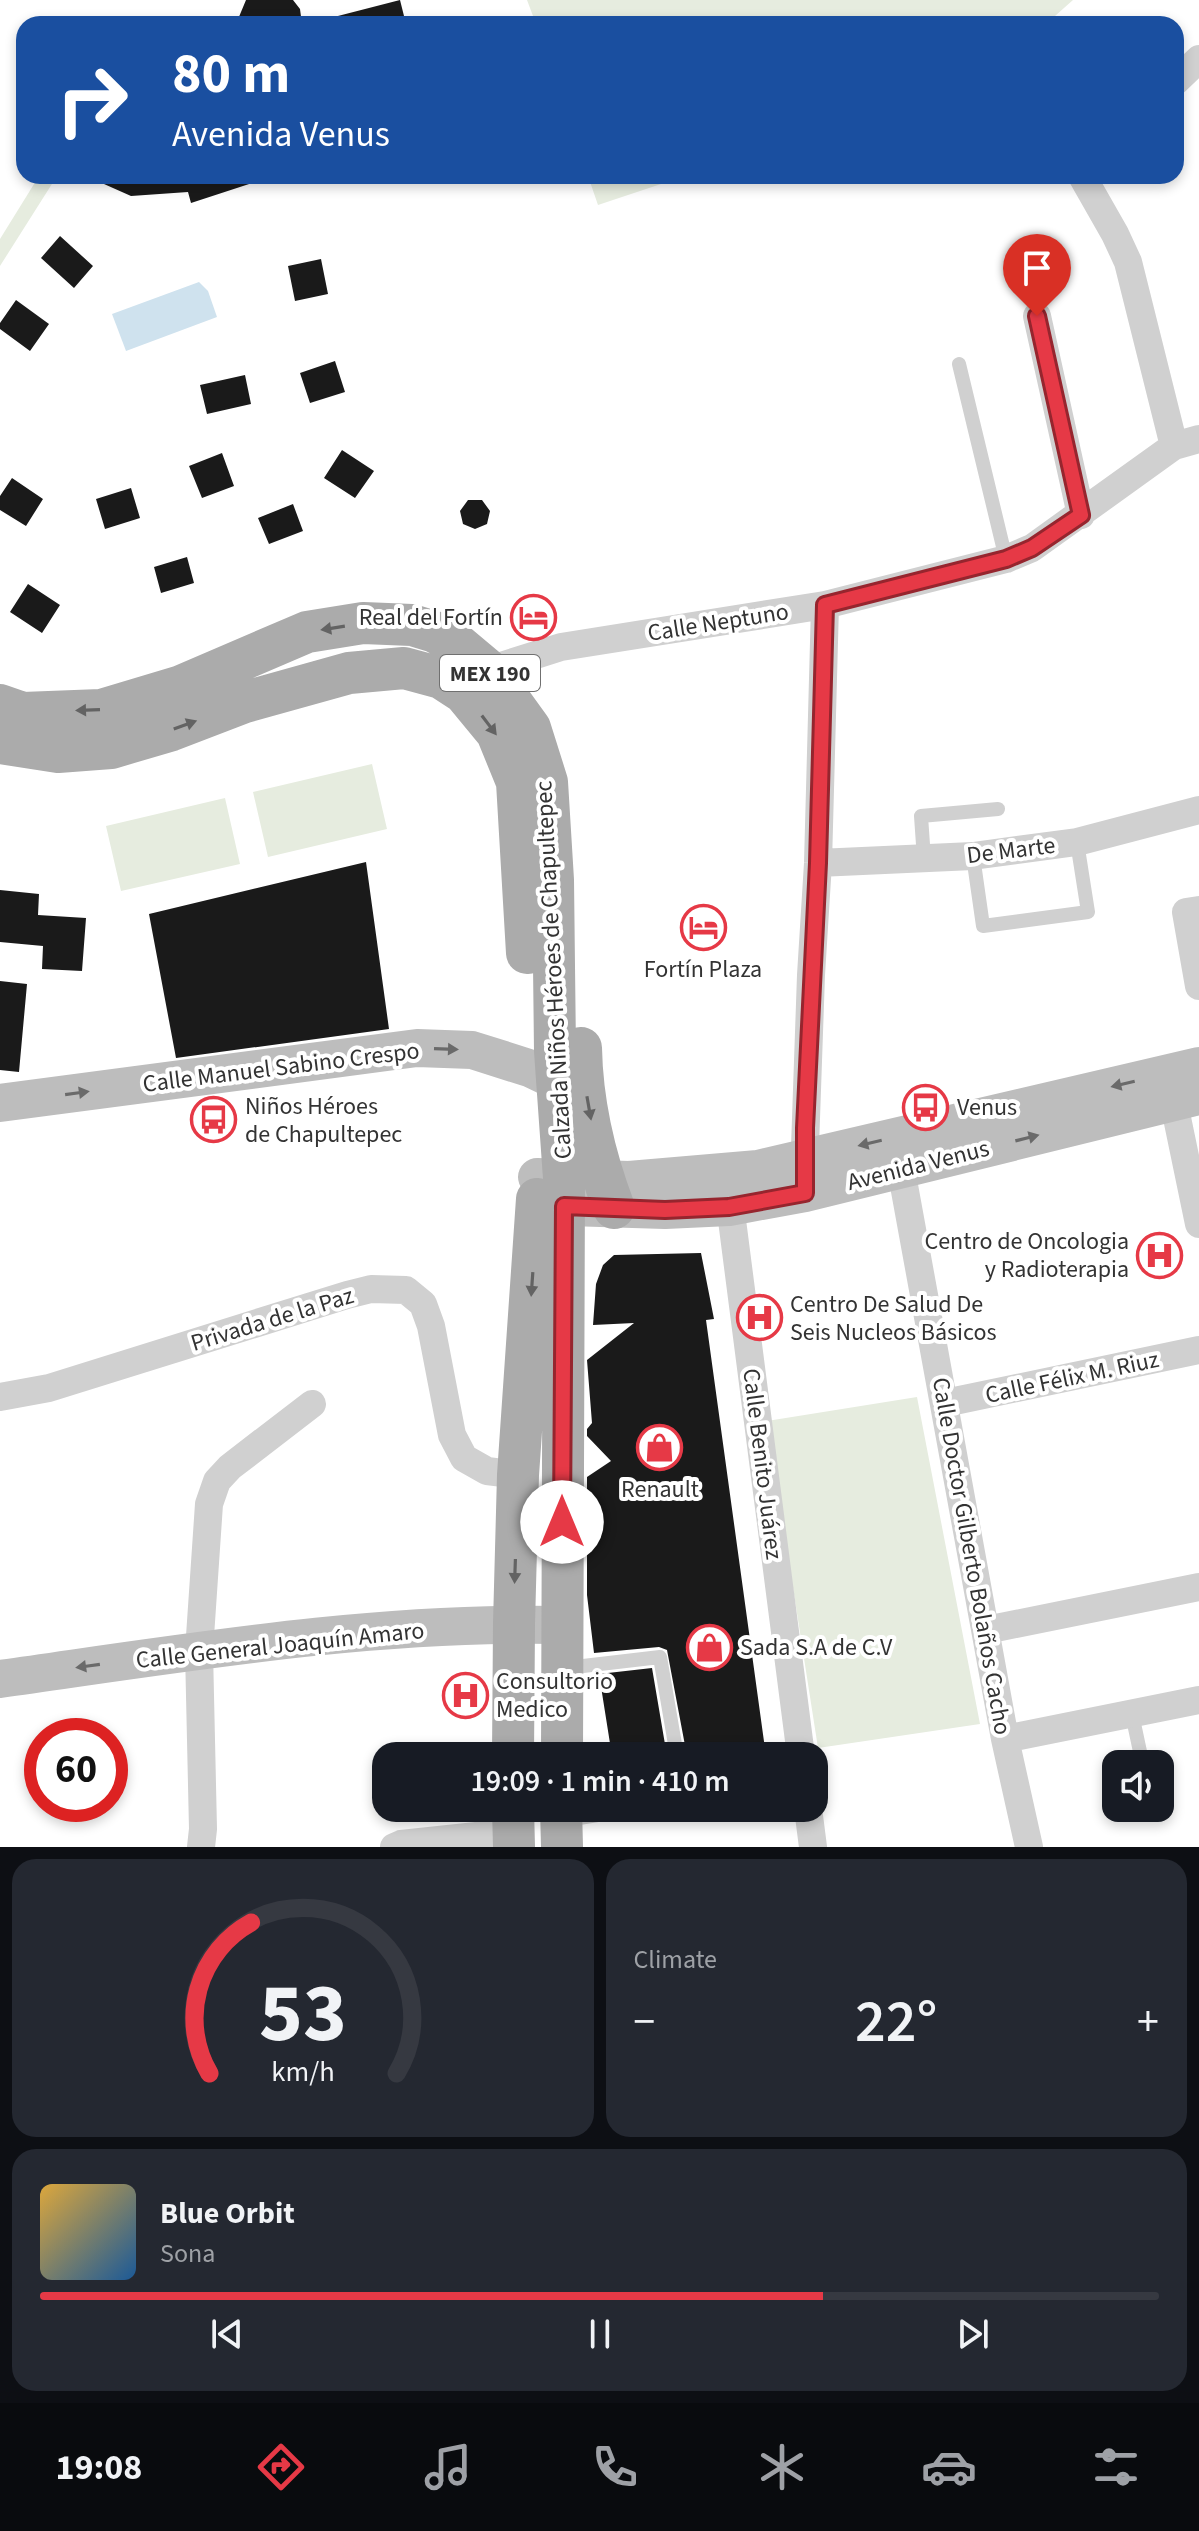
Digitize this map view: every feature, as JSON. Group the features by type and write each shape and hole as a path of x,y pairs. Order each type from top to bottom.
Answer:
{"main road":[{"name":"Calzada Niños Héroes de Chapultepec","path":"0,705 23,713 101,710 181,686 307,632 363,623 412,625 435,632 486,658 530,728 547,782 553,880 545,1075"},
{"path":"404,668 486,658 535,689 559,739 572,797 582,1067 570,1192"},
{"name":"Calzada Niños Héroes de Chapultepec","path":"0,743 58,752 111,748 172,730 245,702 349,673 404,668 441,678 464,693 497,733 517,782 545,1075 570,1192 561,1625 562,1742"},
{"name":"Calzada Niños Héroes de Chapultepec","path":"513,1742 518,1475 570,1192"}],"street":[{"path":"1184,73 1199,59"},
{"path":"1087,184 1128,262 1186,443"},
{"path":"1037,316 1081,515"},
{"name":"Calle Neptuno","path":"486,658 825,605 1006,559 1032,548 1186,443"},
{"path":"804,1176 818,863 825,605"},
{"name":"De Marte","path":"818,863 973,856 1077,842 1199,810"},
{"path":"1199,910 1186,912 1199,986"},
{"name":"Calle Manuel Sabino Crespo","path":"0,1103 417,1048 472,1050 545,1075"},
{"path":"1185,1084 1199,1224"},
{"name":"Avenida Venus","path":"570,1192 728,1190 758,1169 804,1176 901,1169 1185,1084"},
{"name":"Avenida Venus","path":"804,1176 1185,1084"},
{"name":"Calle Doctor Gilberto Bolaños Cacho","path":"901,1169 1005,1739 1029,1847"},
{"name":"Calle Benito Juárez","path":"728,1190 799,1742"},
{"name":"Privada de la Paz","path":"0,1397 49,1388 347,1295 371,1289 406,1290 423,1304 431,1326 452,1435 464,1458 487,1471 518,1475"},
{"name":"Calle Félix M. Riuz","path":"945,1403 1199,1350"},
{"path":"201,1847 210,1649 209,1504 217,1481 230,1467 312,1404"},
{"path":"986,1630 1199,1587"},
{"name":"Calle General Joaquín Amaro","path":"0,1679 333,1635 514,1624 561,1625"},
{"path":"1005,1739 1199,1700"},
{"path":"810,1822 813,1847"},
{"path":"394,1847 514,1829"}],"lane":[{"path":"959,364 1006,559"},
{"path":"924,859 921,816 998,809"},
{"path":"973,856 983,926 1088,912 1077,842"},
{"path":"563,1668 660,1657 675,1742"},
{"path":"1132,1714 1140,1750"}],"shaded area":[{"path":"527,0 1073,0 1055,16 533,16"},
{"path":"34,184 52,184 0,266 0,239"},
{"path":"591,184 661,184 598,205"},
{"path":"372,764 387,829 268,857 253,792"},
{"path":"225,798 240,864 121,891 106,826"},
{"path":"917,1397 980,1724 828,1747 828,1742 817,1742 767,1421"}],"water":[{"path":"199,282 208,291 217,317 126,351 112,314"}],"building":[{"path":"246,0 293,0 301,16 239,16"},
{"path":"400,0 404,16 338,16"},
{"path":"104,184 249,184 191,203 188,192 131,196"},
{"path":"60,236 93,266 74,288 41,258"},
{"path":"321,259 328,294 295,301 288,266"},
{"path":"16,300 49,324 30,351 0,329 0,323"},
{"path":"335,361 345,392 310,403 300,373"},
{"path":"245,375 251,404 207,414 200,385"},
{"path":"342,450 374,471 355,498 324,478"},
{"path":"222,453 234,486 202,498 189,466"},
{"path":"12,478 43,499 26,526 0,510 0,496"},
{"path":"131,488 140,518 105,529 96,499"},
{"path":"468,500 482,500 490,511 487,524 475,529 463,524 460,511"},
{"path":"293,504 303,531 269,544 258,518"},
{"path":"187,557 194,583 161,593 154,567"},
{"path":"28,584 60,605 42,633 10,612"},
{"path":"366,862 389,1029 176,1058 149,914"},
{"path":"0,890 39,894 38,915 86,918 82,971 42,969 43,946 0,942"},
{"path":"0,981 27,984 19,1072 0,1070"},
{"path":"701,1253 714,1319 706,1320 764,1742 684,1742 667,1650 659,1647 594,1653 587,1595 587,1477 611,1461 587,1436 587,1429 592,1423 587,1360 634,1323 593,1325 596,1284 603,1265 614,1255"},
{"path":"652,1668 665,1742 610,1742 599,1674"}],"place":[{"name":"Real del Fortín","path":"534,617"},
{"name":"Fortín Plaza","path":"703,927"},
{"name":"Venus","path":"926,1107"},
{"name":"Niños Héroes de Chapultepec","path":"214,1120"},
{"name":"Centro de Oncologia y Radioterapia","path":"1160,1255"},
{"name":"Centro De Salud De Seis Nucleos Básicos","path":"759,1318"},
{"name":"Renault","path":"660,1447"},
{"name":"Sada S.A de C.V","path":"709,1647"},
{"name":"Consultorio Medico","path":"465,1695"}],"route":[{"path":"562,1522 564,1206 665,1210 729,1207 805,1193 825,605 1006,559 1032,548 1081,515 1037,316"}]}
